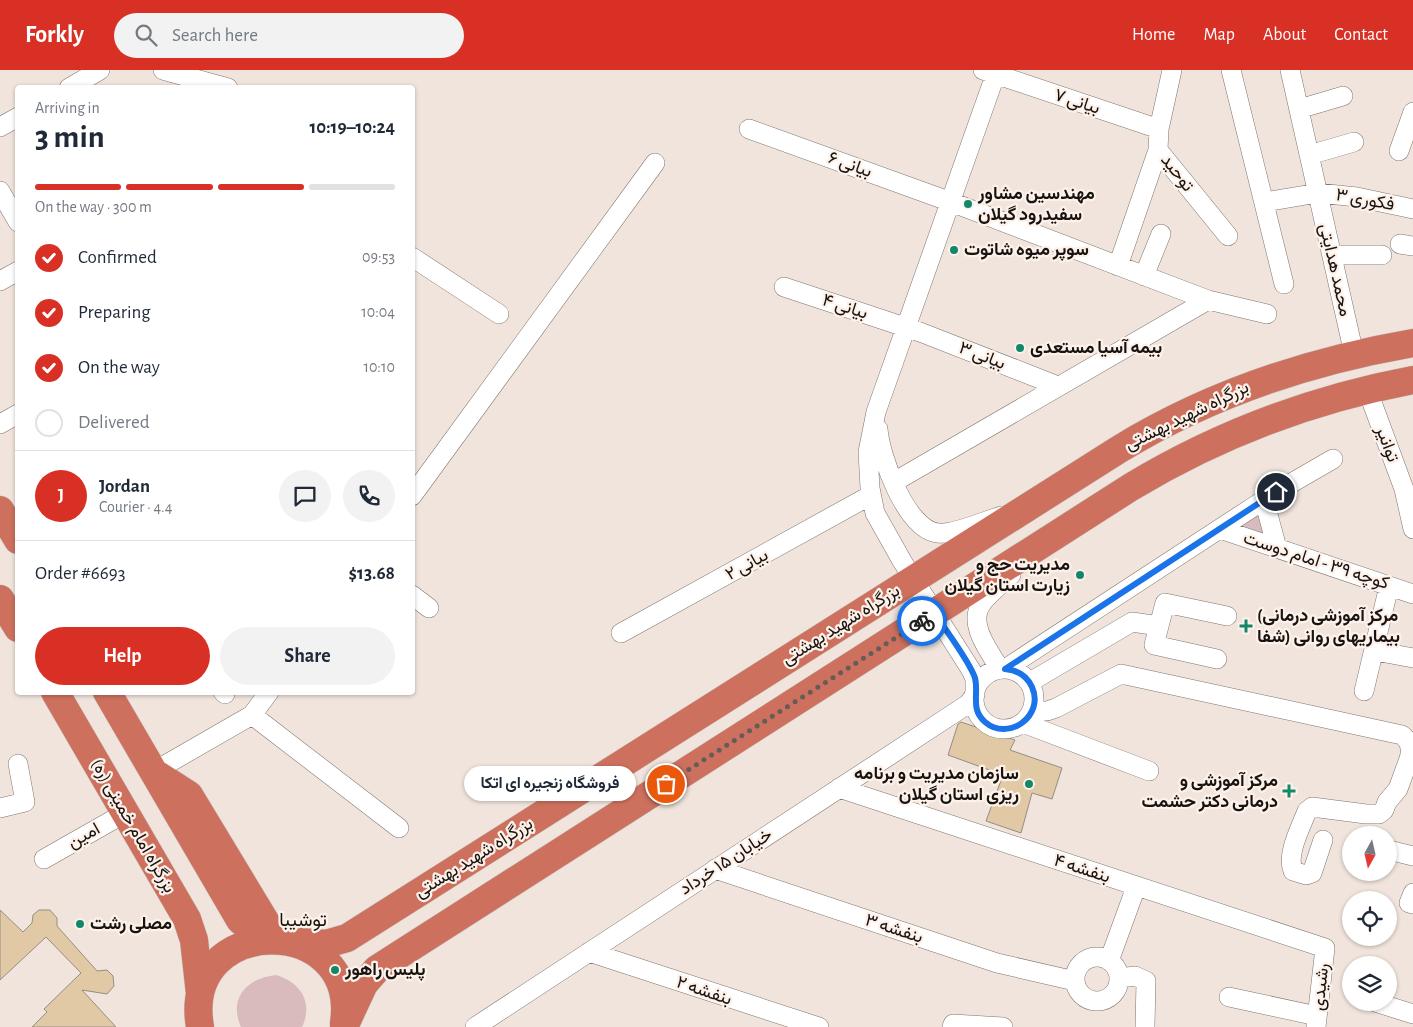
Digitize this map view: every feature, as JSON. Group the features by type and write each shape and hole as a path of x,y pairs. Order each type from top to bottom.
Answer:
{"highway":[{"name":"بزرگراه شهید بهشتی","path":"189,1027 212,969 230,952 255,941 285,940 326,944 347,938 1129,443 1191,410 1237,390 1297,369 1354,354 1413,342"},
{"name":"بزرگراه شهید بهشتی","path":"344,1027 362,988 377,969 1150,476 1243,429 1302,408 1367,389 1413,380"},
{"path":"1129,443 1150,476"},
{"path":"0,510 15,535"},
{"path":"0,598 15,623"},
{"name":"بزرگراه امام خمینی (ره)","path":"57,695 189,924 194,940 200,996 200,1027"},
{"path":"109,695 153,772 189,795 270,929 285,940 314,953 335,976 344,1002 344,1027"}],"street":[{"path":"75,85 100,70"},
{"path":"163,70 217,85"},
{"name":"توحید","path":"1172,70 1158,129 1158,150 1228,236"},
{"path":"1231,70 1284,284"},
{"name":"محمد هدایتی","path":"1290,70 1354,354"},
{"path":"992,72 950,202 876,412 868,452 871,495 880,524 972,673 978,713 985,722 995,728"},
{"name":"بیانی ۷","path":"992,72 1158,129"},
{"path":"1299,109 1343,96"},
{"path":"1399,151 1413,112"},
{"path":"0,127 15,119"},
{"name":"بیانی ۶","path":"749,129 950,202 1208,300 1267,314"},
{"path":"1309,155 1354,142"},
{"path":"1118,266 1158,150"},
{"path":"415,492 655,163"},
{"path":"0,191 15,217"},
{"name":"فکوری ۳","path":"1265,202 1318,193 1357,197 1413,209"},
{"path":"1144,276 1161,234"},
{"path":"1332,254 1382,254"},
{"path":"415,259 499,314"},
{"path":"0,281 15,273"},
{"name":"بیانی ۴","path":"784,287 906,328"},
{"path":"894,482 1208,300"},
{"name":"بیانی ۳","path":"906,328 1058,386"},
{"name":"توانیر","path":"1367,389 1406,475 1413,529"},
{"path":"876,412 880,449 894,482 916,522 933,532 949,532 1026,508"},
{"path":"0,424 15,416"},
{"path":"975,693 987,675 1004,669 1264,500 1333,459"},
{"name":"بیانی ۲","path":"622,633 871,495"},
{"path":"1264,500 1277,548"},
{"name":"کوچه ۳۹ - امام دوست","path":"1220,529 1413,594"},
{"path":"1027,717 1035,696 1030,682 1020,673 998,666 978,632 977,613 985,599 1047,540"},
{"path":"1364,691 1389,586"},
{"path":"415,597 429,608"},
{"path":"1217,659 1154,645 1165,603 1227,616"},
{"path":"1030,682 1132,622 1160,626"},
{"path":"1375,651 1413,658"},
{"path":"939,723 967,720 995,728 1010,728 1027,717 1056,708 1121,674 1402,735 1408,741 1411,750 1409,759 1398,789 1387,802 1384,810 1379,814 1366,814 1312,807 1307,811 1292,855 1290,864 1293,871 1306,875 1312,873 1323,840"},
{"name":"خیابان ۱۵ خرداد","path":"475,1027 968,704 975,693"},
{"path":"153,772 252,715 267,695"},
{"path":"252,715 399,828"},
{"path":"1027,717 1150,770"},
{"path":"0,808 25,802 18,764"},
{"name":"بنفشه ۴","path":"839,788 1325,948"},
{"name":"امین","path":"44,859 125,813"},
{"path":"1398,852 1413,856"},
{"name":"بنفشه ۳","path":"715,870 997,962 1075,981"},
{"path":"1109,961 1136,887"},
{"path":"1413,893 1409,903 1413,904"},
{"name":"رشیدی","path":"1317,1022 1325,948"},
{"name":"بنفشه ۲","path":"590,952 819,1027"},
{"path":"1096,957 1109,961 1116,968 1120,978 1119,985 1114,994 1098,1002 1082,996 1075,981 1078,967 1086,960 1096,957"},
{"path":"1120,978 1135,976 1146,981 1145,1027"},
{"path":"1229,997 1317,1022"},
{"path":"1397,1009 1413,1014"},
{"path":"953,1026 1003,1027"}],"shaded area":[{"path":"1261,507 1269,539 1229,527"},
{"path":"276,975 292,983 302,994 306,1009 302,1027 241,1027 237,1007 243,991 256,980"}],"building":[{"name":"سازمان مدیریت و برنامه ریزی استان گیلان","path":"961,722 1015,740 1010,750 1062,768 1052,799 1032,793 1021,833 986,821 1003,775 948,755 958,724"},
{"path":"0,910 23,932 32,923 33,915 39,910 50,910 57,918 57,926 97,971 107,970 113,976 114,986 107,994 82,990 116,1027 32,1027 47,1012 44,1009 81,973 46,937 0,980"}],"way so far":[{"path":"666,784 922,621"}],"place":[{"name":"مهندسین مشاور سفیدرود گیلان","path":"968,204"},
{"name":"سوپر میوه شاتوت","path":"954,250"},
{"name":"بیمه آسیا مستعدی","path":"1020,348"},
{"name":"مدیریت حج و زیارت استان گیلان","path":"1080,575"},
{"name":"(مرکز آموزشی درمانی بیماریهای روانی (شفا","path":"1246,626"},
{"name":"فروشگاه زنجیره ای اتکا","path":"666,784"},
{"name":"سازمان مدیریت و برنامه ریزی استان گیلان","path":"1029,784"},
{"name":"مرکز آموزشی و ‌درمانی دکتر حشمت","path":"1289,791"},
{"name":"مصلی رشت","path":"80,924"},
{"name":"پلیس راهور","path":"335,970"}],"district":[{"name":"توشیبا","path":"303,920"}],"route":[{"path":"922,621 934,612 971,670 975,682 975,706 982,719 995,728 1013,728 1026,720 1033,708 1035,696 1027,678 1020,673 1005,669 1276,492"}]}
